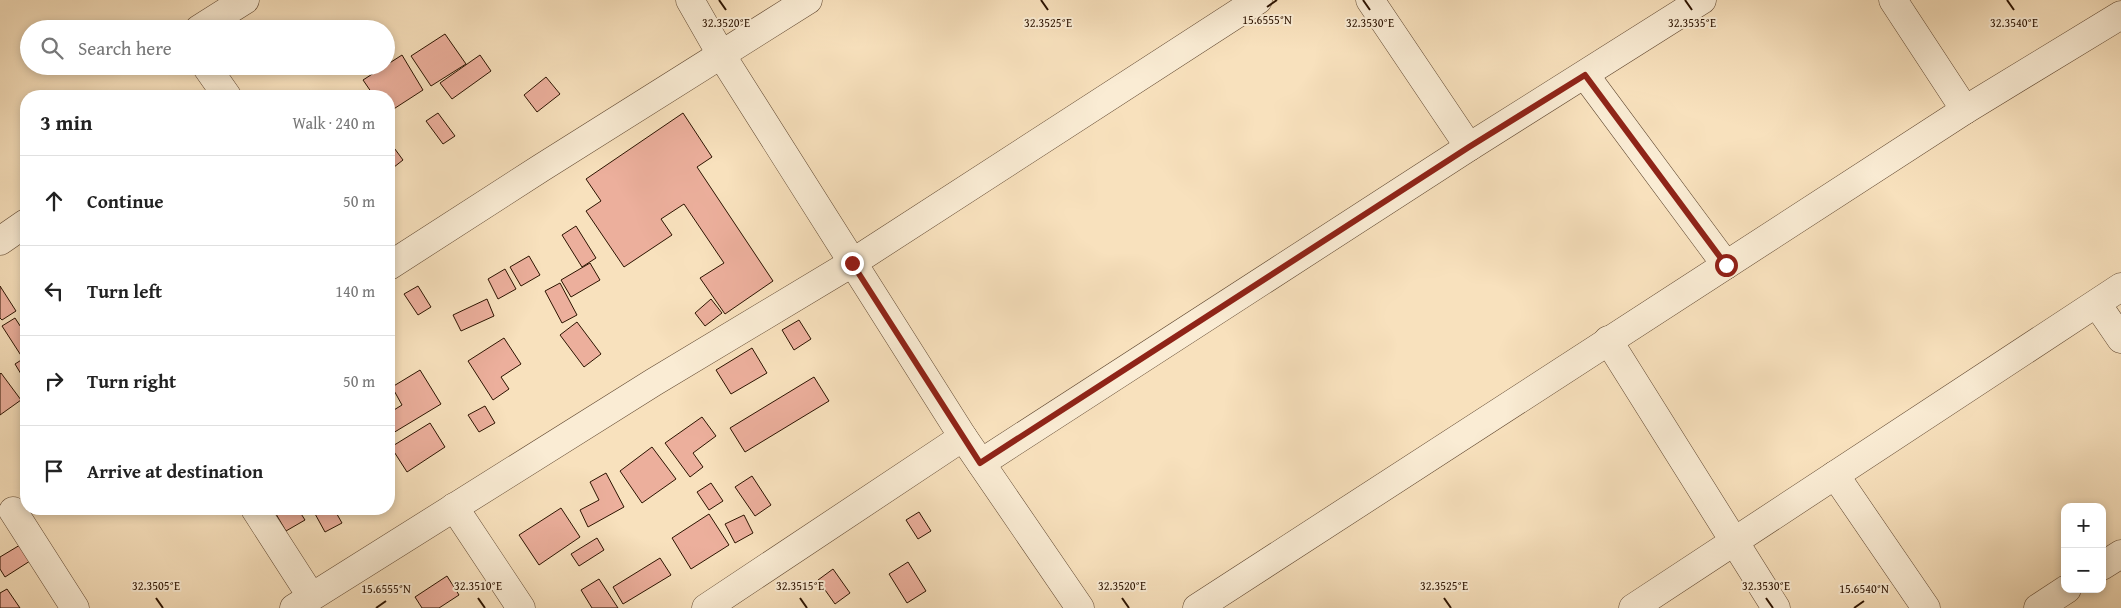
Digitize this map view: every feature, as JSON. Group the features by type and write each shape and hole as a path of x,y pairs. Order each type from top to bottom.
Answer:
{"street":[{"path":"213,20 245,0"},
{"path":"690,0 722,56 963,437 1080,608"},
{"path":"395,262 808,0"},
{"path":"257,515 303,602 654,382 852,263 1258,0"},
{"path":"1370,0 1469,147"},
{"path":"980,463 1469,147 1702,0"},
{"path":"1893,0 1965,110"},
{"path":"1197,608 1965,110 2121,15"},
{"path":"210,75 218,90"},
{"path":"1585,75 1726,265"},
{"path":"0,241 20,227"},
{"path":"1633,608 2121,288"},
{"path":"2097,304 2121,339"},
{"path":"1608,340 1776,608"},
{"path":"706,608 963,437"},
{"path":"1835,475 1926,608"},
{"path":"454,507 521,608"},
{"path":"13,512 76,608"},
{"path":"2106,563 2121,554"},
{"path":"2038,608 2061,593"}],"building":[{"path":"445,34 466,64 431,86 411,56"},
{"path":"402,55 423,90 395,108 395,90 370,90 363,80 371,75 395,75 395,59"},
{"path":"480,55 491,71 452,99 440,83"},
{"path":"546,77 560,94 537,112 524,95"},
{"path":"438,113 455,136 443,144 426,121"},
{"path":"683,113 712,157 697,167 773,281 725,314 700,278 724,263 684,204 661,219 672,235 624,267 586,211 601,201 586,179"},
{"path":"395,149 403,160 395,166"},
{"path":"576,226 596,258 582,267 562,235"},
{"path":"529,256 540,275 521,286 510,267"},
{"path":"590,263 600,280 571,297 561,280"},
{"path":"505,269 516,289 498,299 488,279"},
{"path":"560,283 577,315 562,323 545,291"},
{"path":"0,286 16,311 2,320 0,318"},
{"path":"418,286 431,307 418,315 404,294"},
{"path":"487,299 494,316 461,331 453,315"},
{"path":"711,299 722,313 705,326 695,313"},
{"path":"15,318 20,326 20,354 2,326"},
{"path":"799,320 811,339 794,350 782,330"},
{"path":"577,322 601,354 584,367 560,335"},
{"path":"504,338 521,364 501,377 509,389 493,400 468,361"},
{"path":"752,348 767,373 731,394 716,370"},
{"path":"20,361 20,372 15,364"},
{"path":"420,370 441,404 395,432 395,409 402,405 395,392 395,385"},
{"path":"0,374 20,401 0,415"},
{"path":"814,377 829,401 745,452 730,428"},
{"path":"485,406 495,423 479,432 468,415"},
{"path":"702,417 716,436 693,453 703,467 690,477 665,443"},
{"path":"430,423 445,447 407,472 395,453 395,445"},
{"path":"652,447 676,479 642,503 620,471"},
{"path":"606,473 624,507 588,527 580,510 599,500 590,482"},
{"path":"752,476 771,505 755,516 735,487"},
{"path":"711,483 723,501 709,510 697,492"},
{"path":"561,508 580,537 539,565 519,535"},
{"path":"919,512 931,531 918,539 906,520"},
{"path":"709,514 729,545 691,569 672,538"},
{"path":"277,515 302,515 305,520 286,531"},
{"path":"316,515 337,515 342,523 325,532"},
{"path":"744,515 753,533 735,543 725,524"},
{"path":"597,538 604,550 579,566 571,554"},
{"path":"20,545 30,561 5,577 0,569 0,557"},
{"path":"660,558 671,575 623,604 613,587"},
{"path":"908,562 926,591 907,603 889,574"},
{"path":"833,569 850,593 835,604 818,580"},
{"path":"447,576 459,595 439,608 422,608 415,597"},
{"path":"599,579 618,608 592,608 581,590"},
{"path":"7,589 20,608 0,608 0,593"}],"route":[{"path":"852,263 980,463 1469,147 1585,75 1726,265"}]}
